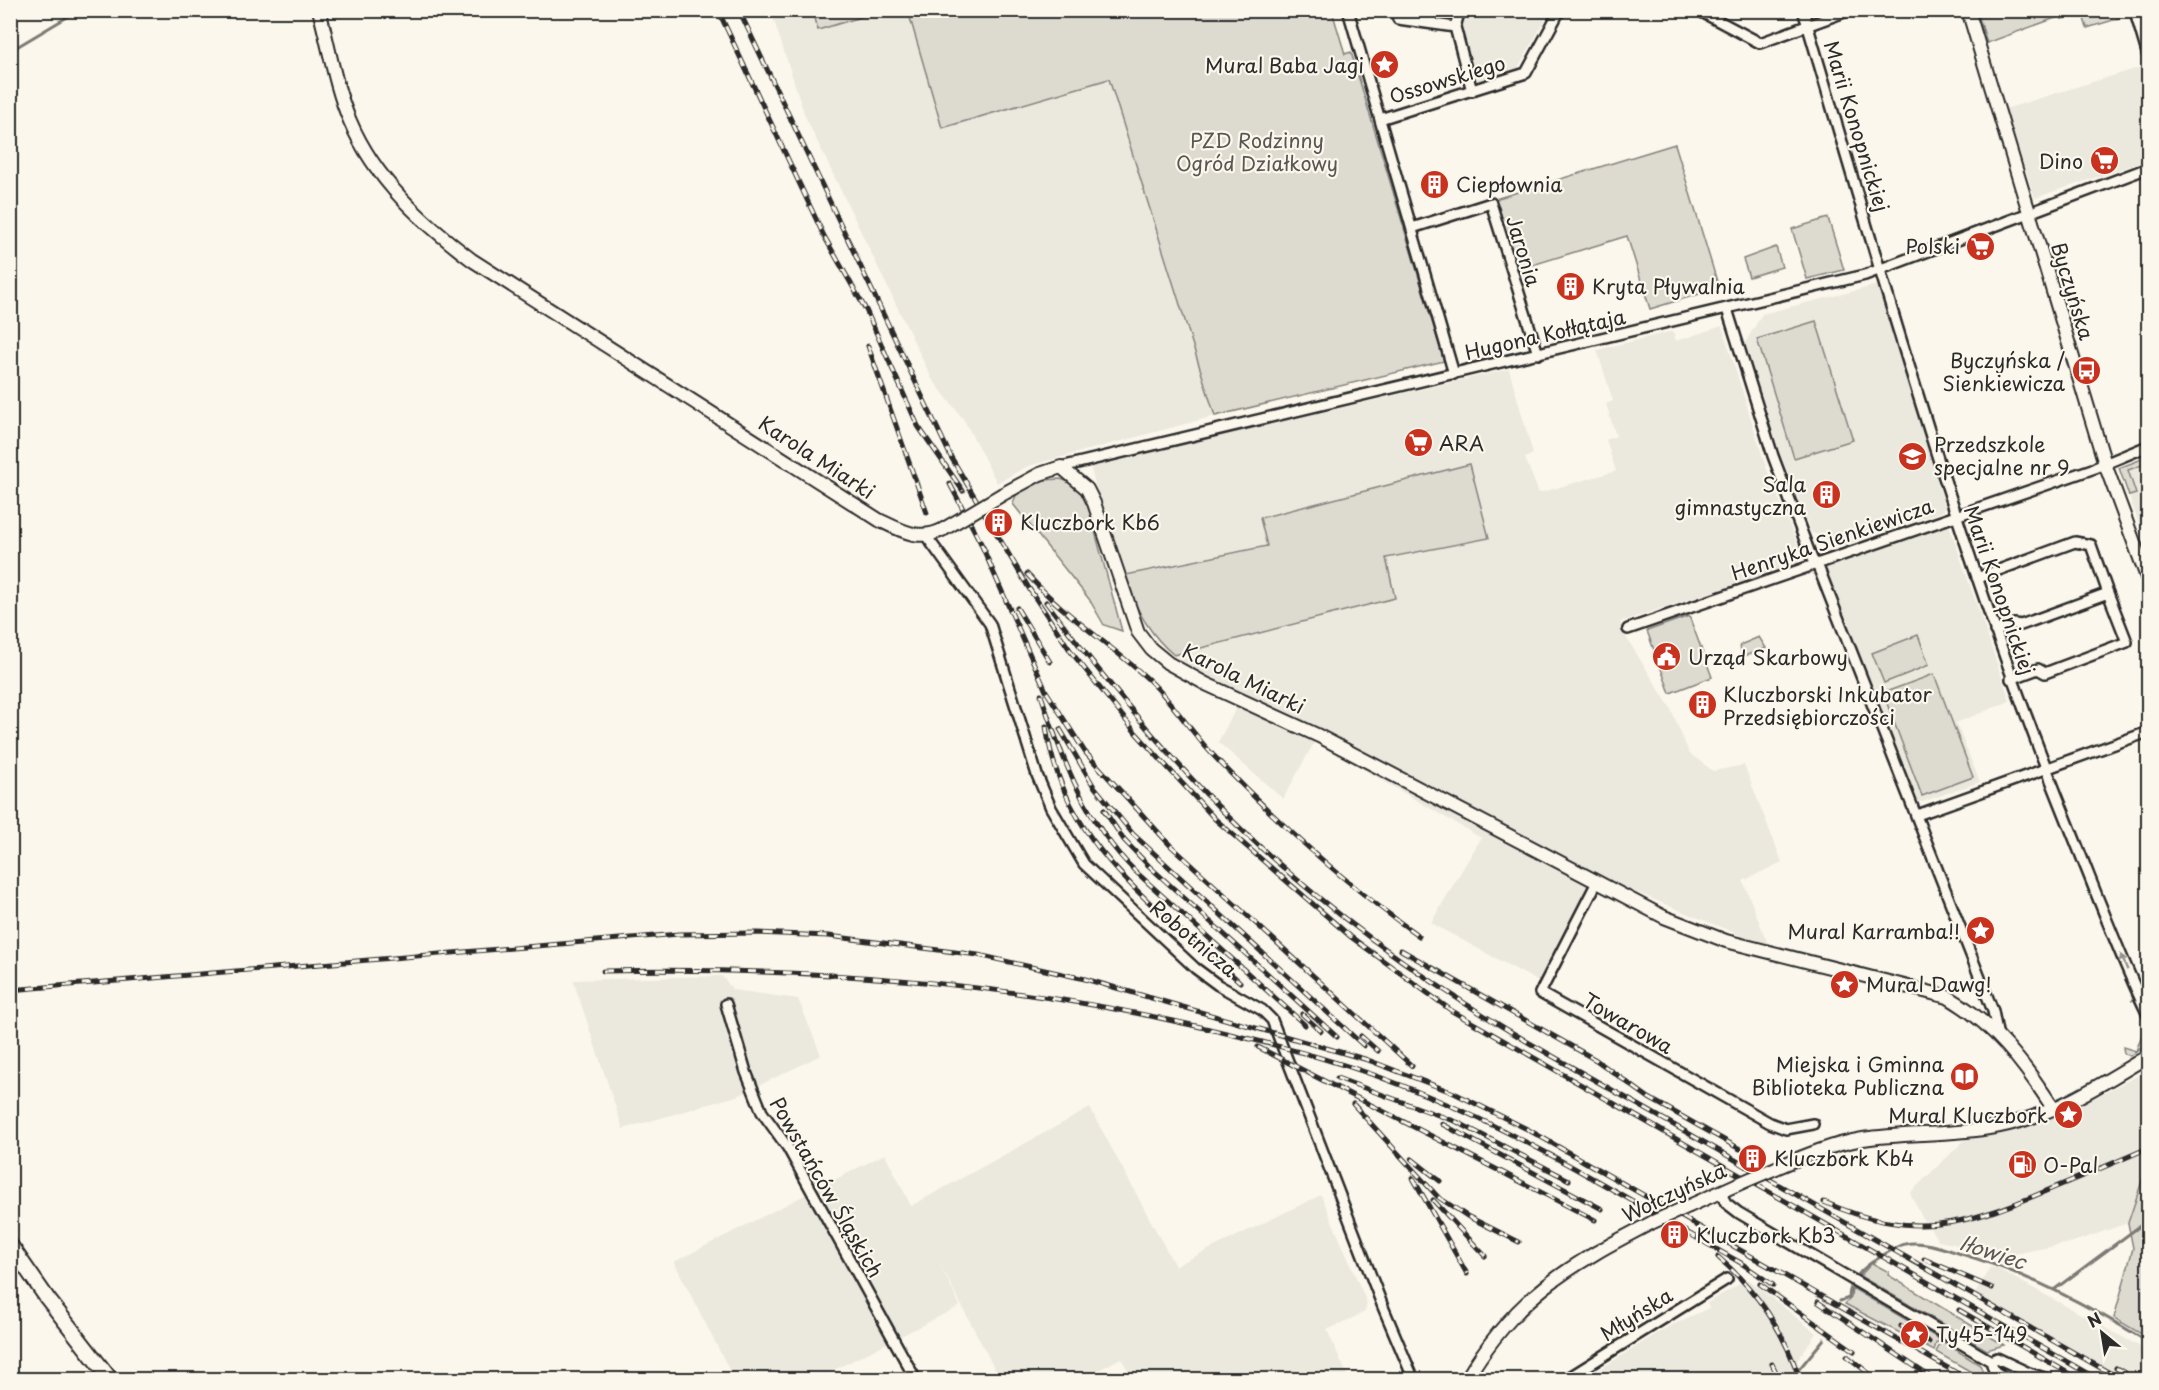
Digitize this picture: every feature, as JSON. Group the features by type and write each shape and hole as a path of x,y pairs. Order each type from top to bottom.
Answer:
{"main road":[{"path":"10,1245 47,1298 111,1380"}],"street":[{"name":"Karola Miarki","path":"319,10 349,118 363,150 383,177 433,230 472,260 879,519 911,535 927,537"},
{"path":"1348,10 1454,374"},
{"path":"1395,10 1398,19 1455,27"},
{"path":"1429,10 1433,24"},
{"path":"1460,10 1455,27 1472,91"},
{"name":"Ossowskiego","path":"1380,119 1526,73 1560,10"},
{"path":"1698,10 1760,44 1850,10"},
{"path":"1803,10 1808,27"},
{"name":"Byczyńska","path":"1968,10 2105,464 2148,580"},
{"path":"2137,19 2148,56"},
{"name":"Marii Konopnickiej","path":"1808,27 1956,515 2011,679 2148,1015"},
{"name":"Hugona Kołłątaja","path":"1061,466 1727,309 1882,270 2148,168"},
{"name":"Jaronia","path":"1412,228 1491,203 1538,354"},
{"path":"1727,309 1773,456 1917,815 1993,1011 1997,1032"},
{"name":"Henryka Sienkiewicza","path":"1628,628 2105,464 2148,446"},
{"name":"Karola Miarki","path":"1061,466 1087,489 1138,632 1151,649 1168,663 1206,684 1319,736 1664,917 1726,941 1948,997 1974,1012 1997,1032 2053,1108"},
{"path":"927,537 1031,478 1061,466"},
{"name":"Robotnicza","path":"927,537 990,624 1037,775 1051,808 1084,864 1195,968 1262,1010 1272,1020 1383,1307 1414,1380"},
{"path":"1977,578 2075,542 2091,545 2127,642 2045,673 2038,669 2011,679"},
{"path":"1995,631 2014,624 2020,625 2108,593"},
{"path":"1917,815 2148,732"},
{"name":"Towarowa","path":"1597,882 1540,993 1770,1123 1786,1129 1813,1124"},
{"name":"Powstańców Śląskich","path":"726,1004 746,1072 762,1112 788,1148 916,1380"},
{"name":"Wołczyńska","path":"1466,1380 1490,1342 1511,1315 1534,1294 1587,1257 1653,1222 1776,1168 1835,1145 1861,1139 2008,1124 2053,1108 2148,1056"},
{"path":"1720,1192 1726,1203 1739,1213 1991,1361 1994,1371 2008,1380"},
{"name":"Młyńska","path":"1565,1380 1727,1278"},
{"path":"1991,1361 1997,1358 2003,1359 2029,1373 2044,1376 2050,1380"}],"shaded area":[{"path":"771,11 813,11 819,30 881,11 908,11 942,128 1109,79 1215,416 1028,466 997,483 964,420 932,379 805,116"},
{"path":"1464,11 1550,11 1518,68 1476,83 1461,27"},
{"path":"2148,65 2148,160 2035,198 2005,109"},
{"path":"1878,285 1945,507 1943,511 1842,546 1811,532 1780,453 1745,343 1762,314"},
{"path":"1722,326 1766,467 1798,546 1798,564 1620,622 1626,637 1670,707 1689,753 1713,771 1744,765 1782,862 1743,881 1769,947 1599,877 1541,983 1431,923 1481,838 1315,741 1283,799 1218,742 1238,705 1174,655 1395,598 1386,558 1489,538 1260,518 1267,546 1121,576 1090,466 1509,369 1533,454 1525,458 1539,493 1616,471 1606,440 1616,436 1606,404 1613,401 1597,350 1673,331 1676,341"},
{"path":"2148,456 2148,549 2119,468"},
{"path":"1949,525 2010,701 1956,723 1980,782 1922,802 1917,800 1825,571 1828,567"},
{"path":"722,976 733,990 798,999 821,1055 740,1095 623,1129 573,980"},
{"path":"2143,1073 2148,1083 2148,1166 2128,1223 2070,1243 2009,1255 1938,1241 1924,1221 1910,1193 1967,1138 2056,1117"},
{"path":"1090,1108 1175,1266 1321,1195 1367,1303 1365,1312 1327,1330 1349,1379 1133,1379 1121,1358 1082,1379 1000,1379 939,1262 960,1306 816,1379 734,1379 674,1262 885,1154 911,1206"},
{"path":"1990,1267 1998,1269 2148,1351 2148,1379 2116,1379 1973,1298"},
{"path":"1748,1279 1816,1333 1797,1361 1804,1379 1601,1379 1597,1371 1666,1328 1709,1308 1707,1303"}],"green space":[{"path":"813,10 881,10 881,11 818,30"},
{"name":"PZD Rodzinny Ogród Działkowy","path":"908,11 1332,11 1345,54 1351,52 1444,361 1215,416 1109,79 942,128"},
{"path":"1977,11 2118,11 2120,18 2087,28 2082,12 2062,19 2061,16 1987,43"},
{"path":"1675,144 1719,288 1650,309 1627,236 1516,270 1495,199"},
{"path":"1828,218 1844,270 1807,279 1792,229"},
{"path":"1776,247 1782,267 1749,277 1743,259"},
{"path":"1816,321 1853,440 1794,458 1757,339"},
{"path":"2147,457 2148,463 2128,470 2136,494 2129,496 2119,468"},
{"path":"1470,464 1489,538 1386,558 1395,598 1174,655 1150,629 1121,576 1267,546 1260,518"},
{"path":"1060,479 1076,484 1087,502 1122,631 1104,625 1089,599 1013,504 1017,492 1044,480"},
{"path":"1689,616 1712,677 1670,693 1647,631"},
{"path":"1918,635 1929,665 1884,683 1872,653"},
{"path":"1759,637 1766,648 1742,657 1740,645"},
{"path":"1934,674 1973,777 1922,796 1883,693"},
{"path":"2135,999 2148,1028 2148,1042 2130,1056 2124,1054 2123,1047 2136,1051 2146,1024 2134,1000 2131,1001"},
{"path":"2147,1166 2148,1338 2114,1318 2133,1248 2128,1223"},
{"path":"1872,1263 2004,1345 1987,1350 1860,1276"},
{"path":"1852,1288 1941,1340 1936,1343 1934,1351 1845,1304 1851,1298"},
{"path":"1942,1341 1980,1365 1983,1372 1982,1378 1936,1352"}],"waterway":[{"path":"10,51 79,10"},
{"path":"2055,1289 2148,1220"},
{"name":"Iłowiec","path":"1840,1301 1849,1298 1854,1280 1872,1262 1901,1245 1925,1244 1984,1261 2033,1280 2103,1315 2148,1342"},
{"name":"Iłowiec","path":"1790,1380 1824,1339"}],"railway":[{"path":"718,10 824,236 866,310 918,426 963,491"},
{"path":"739,10 951,457 1030,590 1072,653 1136,733 1215,819 1351,937 1452,1011 2099,1380"},
{"path":"868,346 927,513"},
{"path":"950,484 985,551"},
{"path":"981,544 1046,691 1085,752 1170,845 1412,1066"},
{"path":"1027,574 1072,617 1151,682 1213,755 1261,804 1337,873 1419,936"},
{"path":"1046,602 1123,700 1206,794 1281,865 1361,931 1445,991 1533,1045 2122,1380"},
{"path":"1017,608 1050,662"},
{"path":"1041,695 1067,766 1078,789 1089,811 1118,852 1135,871 1305,1025"},
{"path":"1046,726 1056,769 1072,806 1093,840 1146,900 1240,982"},
{"path":"1060,729 1093,785 1133,834 1364,1046"},
{"path":"1104,810 1124,840 1149,866 1337,1037"},
{"path":"10,990 679,934 756,933 829,936 978,955 1085,979 1368,1060 1454,1093 1527,1129 1969,1380"},
{"path":"1401,950 1596,1060 1649,1098 1740,1149"},
{"path":"603,971 679,970 831,975 980,988 1130,1012 1290,1049 1401,1085 1508,1133 1587,1175 1741,1263 1773,1285"},
{"path":"1302,1014 1321,1031"},
{"path":"1361,1036 1378,1051"},
{"path":"1258,1047 1595,1220"},
{"path":"1337,1078 1457,1122 1569,1180"},
{"path":"1353,1104 1438,1197 1467,1216 1519,1242"},
{"path":"1442,1124 1602,1209"},
{"path":"1824,1202 1855,1214 1911,1225 1962,1220 2016,1203 2148,1148"},
{"path":"1412,1159 1440,1181"},
{"path":"1413,1178 1467,1274"},
{"path":"1433,1200 1485,1256"},
{"path":"1718,1257 1745,1284 1768,1312 1786,1344 1800,1380"},
{"path":"1924,1259 1992,1288"},
{"path":"1760,1284 1854,1351"},
{"path":"1818,1302 1935,1380"},
{"path":"1959,1310 2080,1380"},
{"path":"1901,1326 1929,1342"},
{"path":"1847,1356 1877,1380"},
{"path":"1772,1364 1780,1380"},
{"path":"2116,1368 2136,1380"}],"place":[{"name":"Mural Baba Jagi","path":"1385,65"},
{"name":"Dino","path":"2104,161"},
{"name":"Ciepłownia","path":"1435,184"},
{"name":"Polski","path":"1981,246"},
{"name":"Kryta Pływalnia","path":"1571,286"},
{"name":"Byczyńska / Sienkiewicza","path":"2086,371"},
{"name":"ARA","path":"1418,443"},
{"name":"Przedszkole specjalne nr 9","path":"1913,456"},
{"name":"Sala gimnastyczna","path":"1827,495"},
{"name":"Kluczbork Kb6","path":"999,522"},
{"name":"Urząd Skarbowy","path":"1667,657"},
{"name":"Kluczborski Inkubator Przedsiębiorczości","path":"1702,705"},
{"name":"Mural Karramba!!","path":"1981,931"},
{"name":"Mural Dawg!","path":"1845,984"},
{"name":"Miejska i Gminna Biblioteka Publiczna","path":"1965,1076"},
{"name":"Mural Kluczbork","path":"2069,1115"},
{"name":"Kluczbork Kb4","path":"1753,1158"},
{"name":"O-Pal","path":"2022,1165"},
{"name":"Kluczbork Kb3","path":"1675,1235"},
{"name":"Ty45-149","path":"1915,1334"}]}
